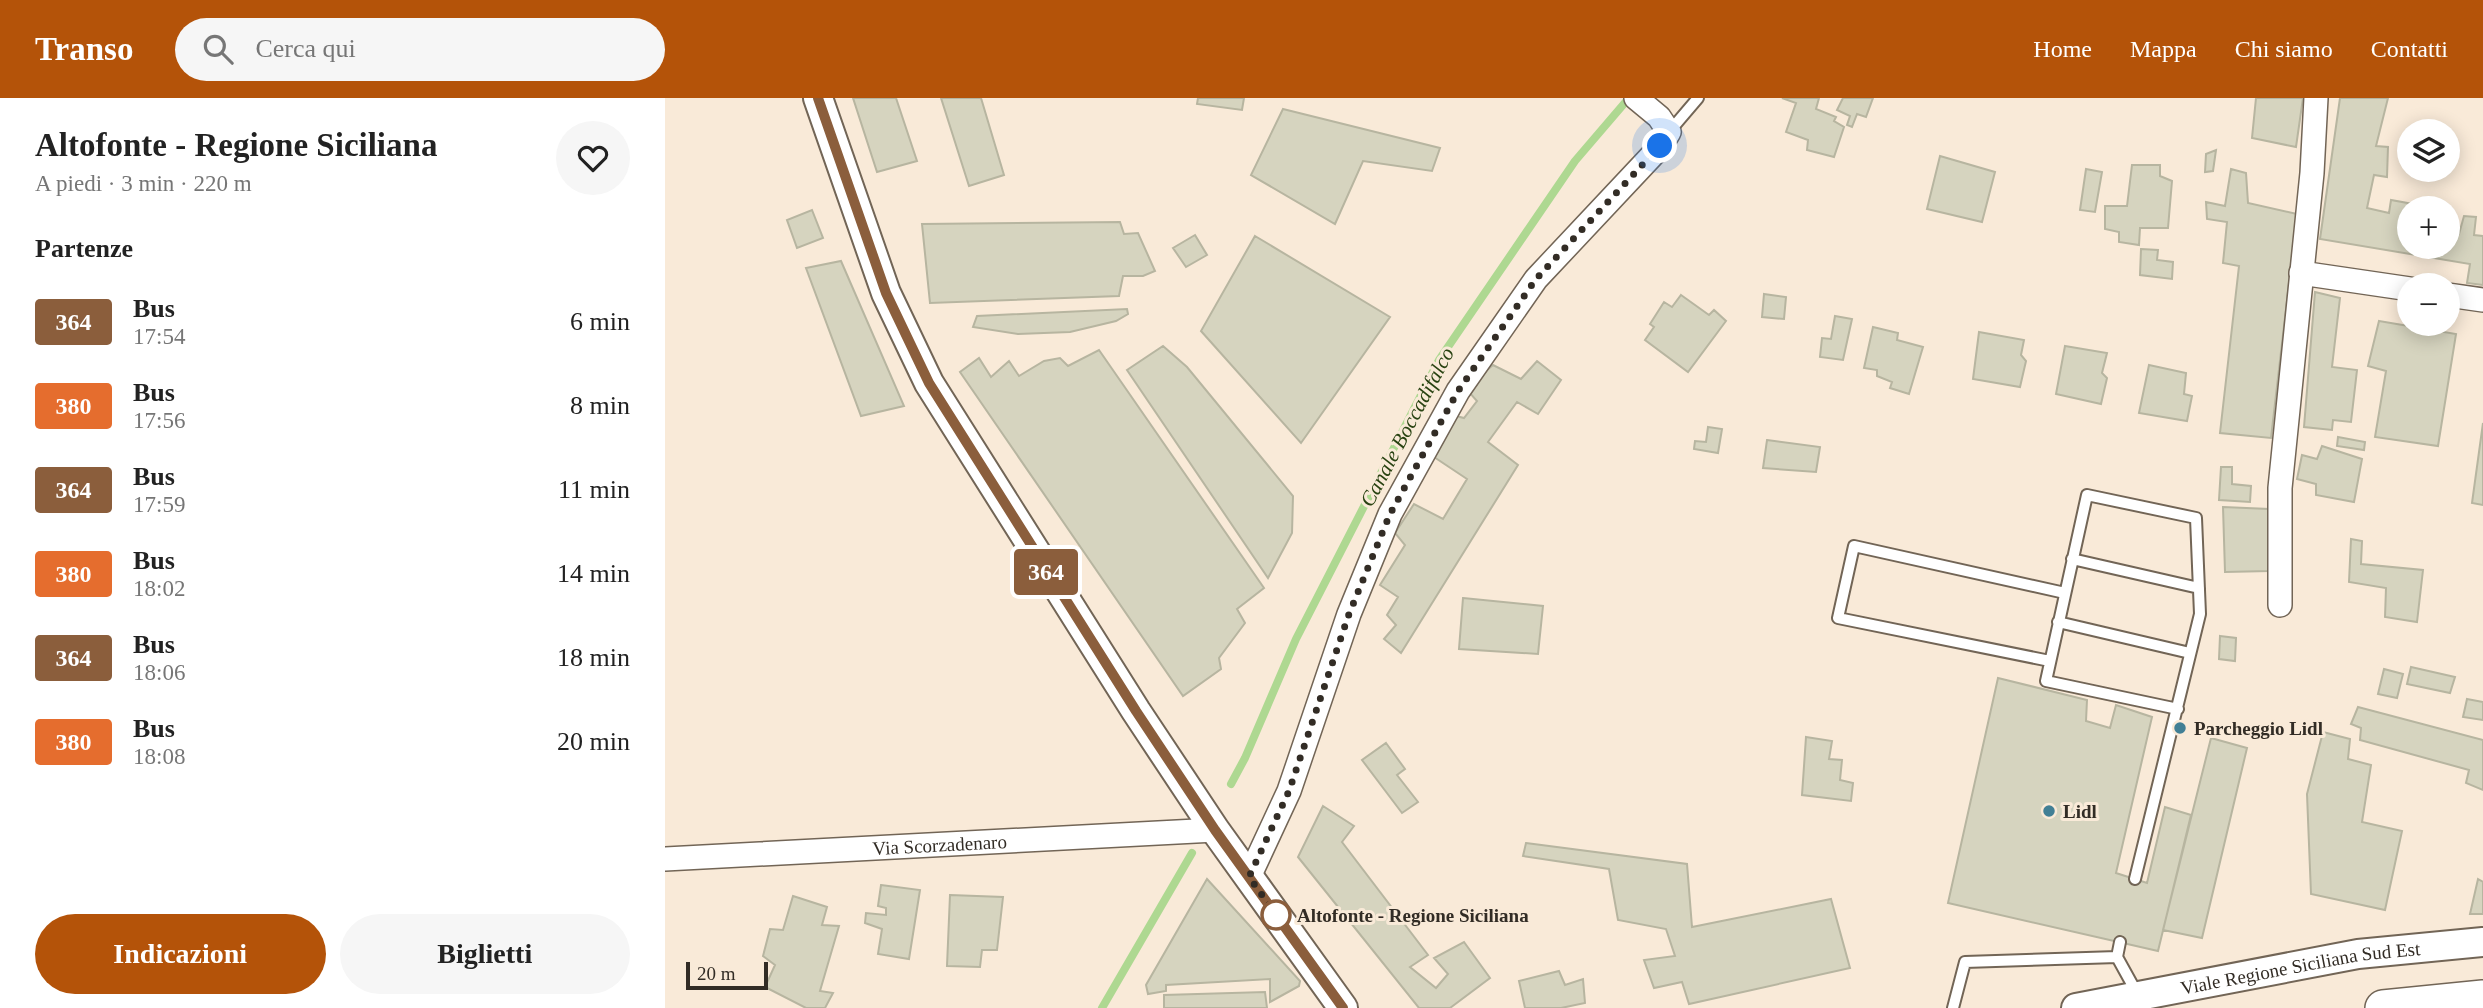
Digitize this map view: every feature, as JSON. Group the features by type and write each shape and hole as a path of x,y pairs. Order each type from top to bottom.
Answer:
{"main road":[{"path":"2383,1008 2483,998"}],"street":[{"path":"818,98 886,293 929,383 1058,591 1215,830 1343,1008"},
{"path":"2280,605 2280,488 2312,173 2316,98"},
{"path":"1249,877 1289,791 1349,614 1390,514 1458,391 1536,279 1660,146 1669,132 1641,102"},
{"path":"2301,273 2397,287"},
{"path":"2460,297 2483,300"},
{"name":"Via Scorzadenaro","path":"665,859 1215,830"},
{"name":"Viale Regione Siciliana Sud Est","path":"2076,1008 2358,954 2483,942"}],"lane":[{"path":"1669,132 1698,98"},
{"path":"2135,879 2178,709 2200,614 2196,518 2087,495 2046,681 2178,709"},
{"path":"2050,661 1838,618 1854,546 2065,593"},
{"path":"2072,559 2199,588"},
{"path":"2058,622 2190,653"},
{"path":"2120,942 2117,957 2138,995"},
{"path":"1953,1008 1965,962 2117,957"}],"building":[{"path":"853,98 896,98 917,161 877,172"},
{"path":"941,98 981,98 1004,175 969,186"},
{"path":"1198,98 1244,98 1242,110 1197,104"},
{"path":"1782,98 1819,98 1816,109 1836,117 1834,121 1844,127 1834,157 1807,150 1808,140 1786,132 1796,103"},
{"path":"1843,98 1873,98 1866,117 1857,114 1852,127 1847,125 1850,116 1837,110"},
{"path":"2256,98 2303,98 2296,147 2252,138"},
{"path":"2340,98 2388,98 2376,146 2388,147 2387,177 2374,175 2367,208 2389,213 2391,200 2397,201 2397,252 2320,239"},
{"path":"1283,109 1440,148 1432,171 1363,161 1335,224 1251,175"},
{"path":"2216,150 2213,171 2205,172 2206,154"},
{"path":"1940,156 1995,172 1982,222 1927,209"},
{"path":"2132,165 2160,165 2160,176 2172,181 2168,228 2140,228 2139,245 2119,242 2119,232 2105,229 2105,206 2127,206"},
{"path":"2086,169 2102,172 2095,212 2080,210"},
{"path":"2231,169 2246,173 2248,203 2297,214 2271,438 2220,433 2239,266 2223,263 2227,222 2207,219 2206,202 2225,206"},
{"path":"812,210 823,238 797,248 787,220"},
{"path":"2464,216 2476,217 2474,235 2483,236 2483,285 2467,283 2470,264 2440,259 2460,259 2460,230"},
{"path":"1120,222 1124,234 1138,233 1155,271 1143,276 1123,276 1119,296 930,303 922,224"},
{"path":"1195,235 1207,255 1186,267 1173,248"},
{"path":"1255,236 1390,317 1301,443 1201,331"},
{"path":"2141,249 2158,250 2157,260 2173,262 2172,279 2140,275"},
{"path":"841,261 904,406 861,416 806,268"},
{"path":"2315,292 2340,298 2332,367 2357,370 2351,422 2333,420 2332,430 2304,427"},
{"path":"1764,294 1786,297 1784,319 1762,317"},
{"path":"1681,295 1709,315 1714,310 1726,321 1688,372 1645,340 1654,327 1650,324 1664,302 1672,307"},
{"path":"1127,309 1128,314 1116,321 1070,332 1018,334 973,327 977,316"},
{"path":"1835,316 1852,319 1843,360 1820,357 1822,338 1831,339"},
{"path":"2379,321 2397,324 2397,336 2456,336 2438,446 2375,437 2386,371 2368,366"},
{"path":"1873,327 1898,333 1897,340 1923,347 1909,394 1890,388 1892,382 1877,376 1877,370 1864,368"},
{"path":"1979,332 2024,340 2021,355 2026,361 2020,387 1973,379"},
{"path":"1163,346 1187,367 1293,496 1292,533 1268,578 1127,370"},
{"path":"2065,346 2107,353 2102,373 2107,378 2101,404 2056,394"},
{"path":"1099,350 1264,588 1237,609 1245,623 1219,658 1221,669 1183,696 960,372 979,358 991,377 1009,361 1019,376 1044,361 1060,358 1068,366"},
{"path":"1537,361 1561,380 1538,414 1517,402 1488,442 1518,465 1401,653 1384,639 1396,625 1387,615 1398,597 1380,585 1405,545 1395,533 1414,504 1443,519 1467,479 1431,455 1456,416 1464,418 1477,401 1468,391 1482,368 1486,371 1493,365 1521,379"},
{"path":"2149,365 2186,373 2184,394 2192,396 2187,421 2139,413"},
{"path":"2483,423 2483,505 2472,503"},
{"path":"1708,427 1722,429 1718,453 1694,449 1695,441 1706,442"},
{"path":"2338,437 2365,442 2364,450 2337,446"},
{"path":"1767,440 1820,447 1816,472 1763,468"},
{"path":"2322,446 2362,459 2354,502 2316,495 2316,484 2297,479 2302,455 2317,459"},
{"path":"2221,467 2232,467 2232,484 2251,486 2250,502 2219,500"},
{"path":"2223,507 2269,509 2269,571 2225,572"},
{"path":"2351,539 2362,541 2361,564 2423,570 2417,622 2385,617 2386,588 2349,582"},
{"path":"1463,598 1543,606 1538,654 1459,649"},
{"path":"2220,636 2236,638 2235,661 2219,659"},
{"path":"2411,667 2455,677 2450,693 2407,684"},
{"path":"2384,669 2403,674 2397,698 2378,694"},
{"name":"Lidl","path":"1998,678 2087,700 2086,721 2110,728 2116,705 2152,717 2116,873 2147,883 2165,807 2191,815 2158,951 1948,903"},
{"path":"2467,699 2483,702 2483,720 2463,717"},
{"path":"2358,707 2483,740 2483,790 2466,783 2469,770 2360,740 2361,728 2351,724"},
{"path":"2323,732 2350,739 2348,759 2371,765 2362,822 2402,831 2385,910 2311,894 2307,794"},
{"path":"1806,737 1832,741 1829,759 1842,760 1840,780 1853,783 1851,801 1802,795"},
{"path":"2211,738 2247,748 2202,938 2163,930"},
{"path":"1386,743 1405,769 1397,775 1418,802 1402,813 1362,760"},
{"path":"1323,806 1354,826 1342,842 1428,955 1410,967 1436,988 1448,974 1434,958 1464,942 1490,978 1450,1008 1419,1008 1298,857"},
{"path":"1526,843 1687,864 1692,927 1831,899 1850,968 1689,1004 1682,982 1654,988 1644,960 1675,956 1666,929 1618,920 1609,869 1523,856"},
{"path":"1207,879 1300,981 1299,986 1270,1002 1270,979 1166,985 1166,991 1148,994 1146,985"},
{"path":"2478,879 2483,882 2483,914 2470,914"},
{"path":"881,885 920,890 909,959 878,954 882,929 865,923 866,913 886,915 886,908 878,906"},
{"path":"950,895 1003,897 997,950 982,950 980,967 947,966"},
{"path":"793,896 827,907 822,925 839,926 820,991 833,993 825,1008 806,1008 765,987 775,965 763,956 770,929 783,930"},
{"path":"1559,971 1565,985 1583,979 1585,1003 1561,1008 1525,1008 1519,981"},
{"path":"1265,992 1267,1008 1164,1008 1164,995"}],"waterway":[{"name":"Canale Boccadifalco","path":"1231,784 1245,758 1296,639 1439,360 1575,161 1629,98"},
{"name":"Canale Boccadifalco","path":"1102,1008 1192,853"}],"bus line":[{"name":"364","path":"818,98 886,293 929,383 1136,711 1215,830 1343,1008"}],"place":[{"name":"Parcheggio Lidl","path":"2180,728"},
{"name":"Lidl","path":"2049,811"},
{"name":"Altofonte - Regione Siciliana","path":"1276,915"}],"route":[{"path":"1276,915 1280,920 1249,877 1289,791 1349,614 1390,514 1458,391 1536,279 1660,146"}]}
